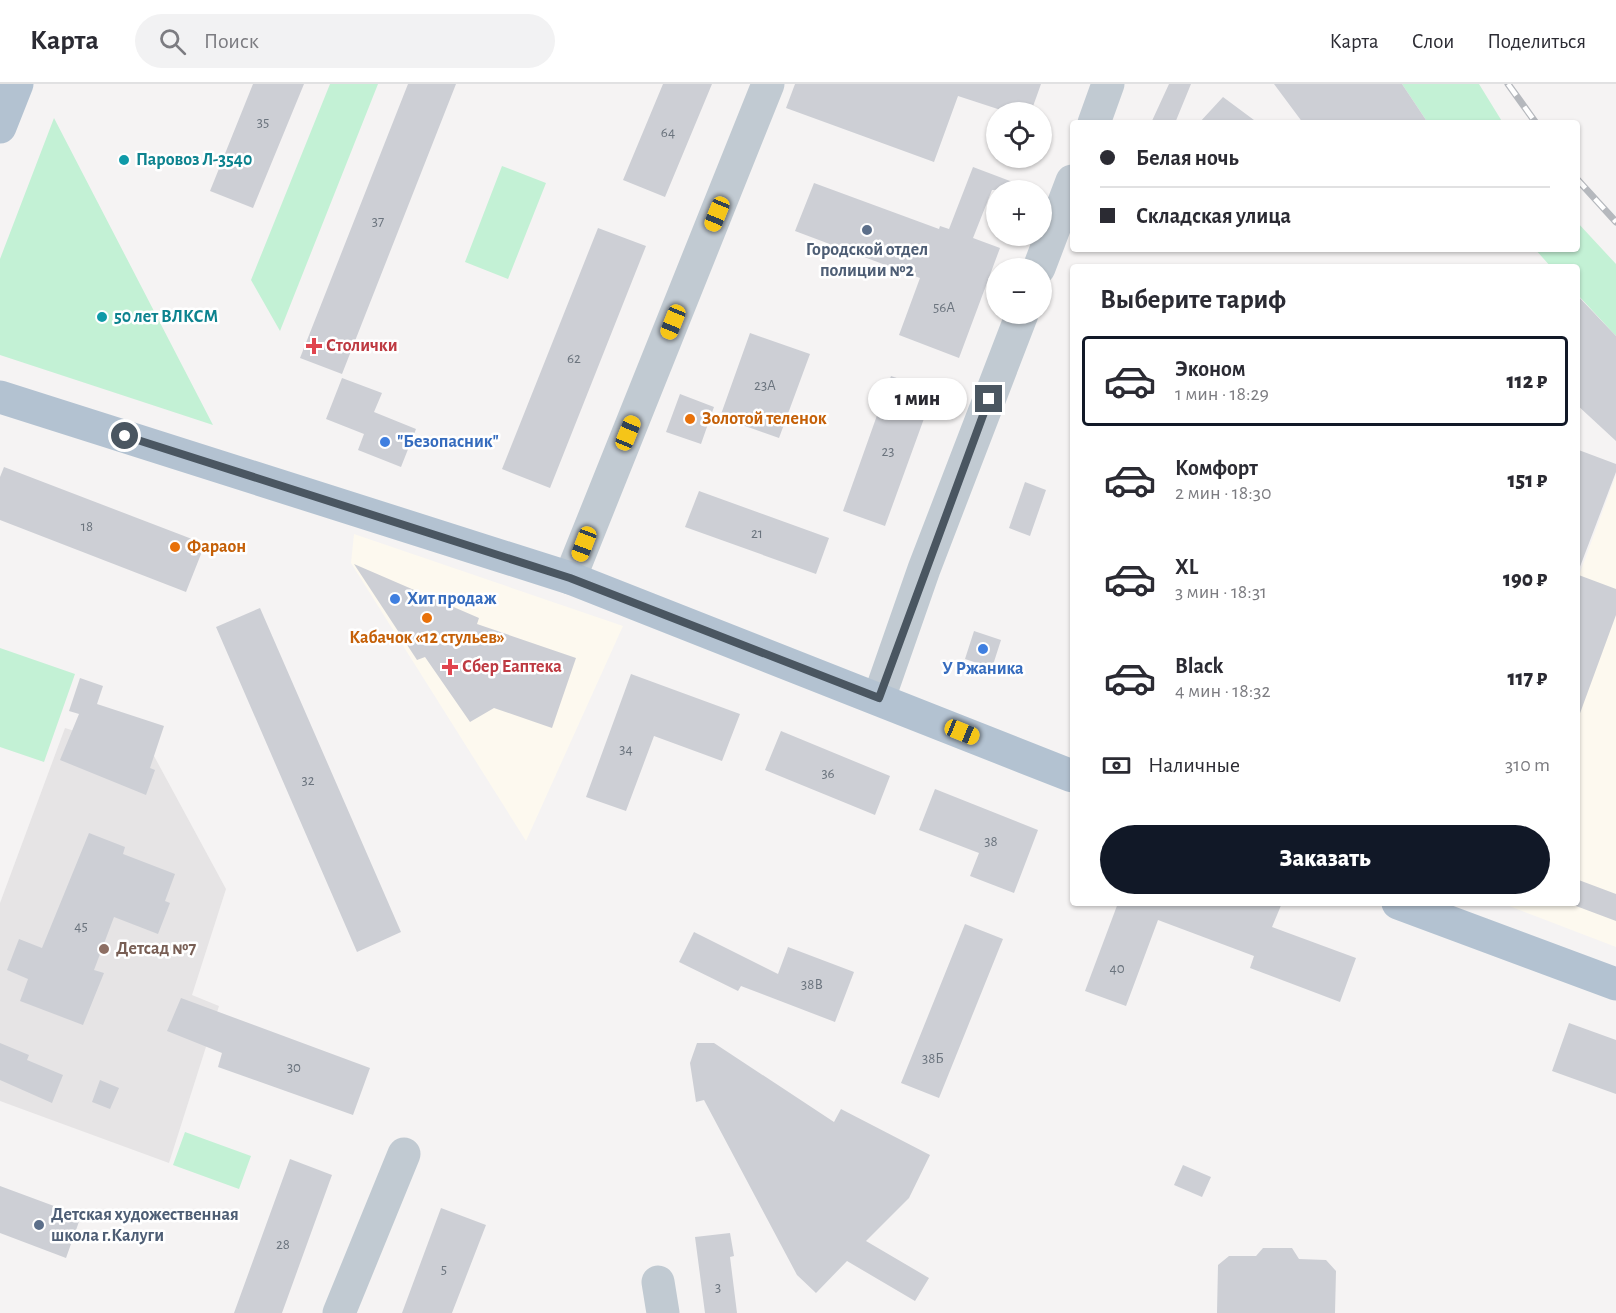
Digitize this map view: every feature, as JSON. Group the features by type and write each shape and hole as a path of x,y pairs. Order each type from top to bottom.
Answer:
{"main road":[{"path":"0,128 17,84"},
{"path":"0,397 570,578 1070,775"},
{"path":"1406,906 1616,984"}],"street":[{"path":"570,578 768,84"},
{"path":"1095,120 1108,84"},
{"path":"1043,258 1070,186"},
{"path":"879,698 924,569 1018,324"},
{"path":"339,1313 404,1154"}],"shaded area":[{"path":"1616,475 1616,947 1509,906 1580,906 1580,573"},
{"path":"354,534 623,626 526,841 351,563"},
{"name":"Детсад №7","path":"65,728 154,756 226,889 192,995 219,1006 169,1163 0,1101 0,903"}],"green space":[{"path":"330,84 378,84 280,331 251,280"},
{"path":"1402,84 1479,84 1501,120 1426,120"},
{"path":"54,118 213,425 0,355 0,259"},
{"path":"502,166 546,183 508,279 465,262"},
{"path":"1580,225 1616,264 1616,336 1580,297 1580,264 1548,264 1538,252 1580,252"},
{"path":"0,648 75,674 44,762 0,747"},
{"path":"185,1132 251,1156 239,1189 173,1165"}],"building":[{"path":"253,84 304,84 253,208 210,191"},
{"path":"408,84 456,84 342,374 300,358"},
{"path":"663,84 712,84 665,197 623,180"},
{"path":"795,84 1041,84 1035,102 986,102 986,105 958,96 934,162 786,108"},
{"path":"1169,84 1191,84 1176,120 1152,120"},
{"path":"1274,84 1402,84 1426,120 1301,120"},
{"path":"1223,97 1254,120 1202,120"},
{"path":"973,167 1007,180 986,180 986,205 973,238 986,243 986,246 1000,248 996,258 986,258 986,286 959,358 899,335 920,278 795,231 814,183 939,229 940,226 949,229"},
{"path":"598,228 646,246 550,488 502,469"},
{"path":"1580,298 1616,336 1616,441 1580,408"},
{"path":"750,333 810,354 779,438 720,417"},
{"path":"891,376 934,391 885,526 843,511"},
{"path":"342,378 382,393 374,412 416,429 401,467 358,450 364,434 326,419"},
{"name":"Золотой теленок","path":"680,394 714,407 701,444 666,432"},
{"path":"1580,450 1616,464 1616,472 1580,567"},
{"path":"4,467 205,544 186,592 0,520 0,477"},
{"path":"1025,482 1046,490 1030,536 1009,528"},
{"path":"699,491 829,538 816,574 685,527"},
{"path":"354,564 479,618 477,624 576,658 552,728 494,708 470,722 425,657 417,660"},
{"path":"1580,576 1616,589 1616,615 1580,713"},
{"path":"260,608 401,932 357,952 216,627"},
{"name":"У Ржаника","path":"974,631 1001,640 992,668 965,659"},
{"path":"631,674 740,714 722,761 654,736 626,811 586,797"},
{"path":"80,678 103,686 97,704 164,726 150,768 155,770 146,795 60,760 79,714 69,711"},
{"path":"781,731 890,776 875,815 765,770"},
{"path":"935,789 1038,830 1014,893 970,876 979,853 919,830"},
{"path":"89,833 125,847 123,854 175,874 165,901 170,903 158,934 114,917 94,970 104,973 83,1025 20,1001 28,979 7,970 19,939 42,948"},
{"path":"1580,880 1616,894 1616,921 1576,906 1580,906"},
{"path":"1117,906 1281,906 1272,927 1356,958 1340,1002 1250,968 1254,956 1158,920 1126,1006 1085,991"},
{"path":"965,924 1003,939 939,1098 901,1083"},
{"path":"694,932 778,974 788,947 854,972 835,1022 741,986 738,991 679,962"},
{"path":"181,998 370,1068 353,1115 218,1067 222,1053 167,1031"},
{"path":"1569,1023 1616,1040 1616,1094 1552,1071"},
{"path":"0,1043 29,1055 27,1060 63,1075 52,1103 0,1080"},
{"path":"697,1043 714,1043 834,1122 841,1109 930,1155 909,1198 866,1241 929,1278 915,1301 847,1261 816,1293 797,1275 704,1100 696,1102 690,1063"},
{"path":"100,1080 119,1088 110,1109 92,1102"},
{"path":"290,1159 332,1175 282,1313 234,1313"},
{"path":"1183,1165 1211,1177 1202,1197 1174,1185"},
{"name":"Детская художественная школа г.Калуги","path":"0,1186 81,1216 66,1258 0,1233"},
{"path":"441,1208 486,1225 452,1313 402,1313"},
{"path":"730,1233 734,1256 730,1257 737,1313 705,1313 695,1237"},
{"path":"1263,1248 1292,1248 1299,1259 1326,1260 1336,1271 1335,1313 1217,1313 1218,1265 1229,1256 1256,1256"}],"railway":[{"path":"1508,84 1534,120"},
{"path":"1580,182 1616,222"}],"place":[{"name":"Паровоз Л-3540","path":"124,160"},
{"name":"Городской отдел полиции №2","path":"867,230"},
{"name":"50 лет ВЛКСМ","path":"102,317"},
{"name":"Столички","path":"314,346"},
{"name":"Золотой теленок","path":"690,419"},
{"name":"\"Безопасник\"","path":"385,442"},
{"name":"Фараон","path":"175,547"},
{"name":"Хит продаж","path":"395,599"},
{"name":"Кабачок «12 стульев»","path":"427,618"},
{"name":"У Ржаника","path":"983,649"},
{"name":"Сбер Еаптека","path":"450,667"},
{"name":"Детсад №7","path":"104,949"},
{"name":"Детская художественная школа г.Калуги","path":"39,1225"}],"route":[{"path":"125,436 432,532 570,578 879,698 924,569 989,399"}]}
